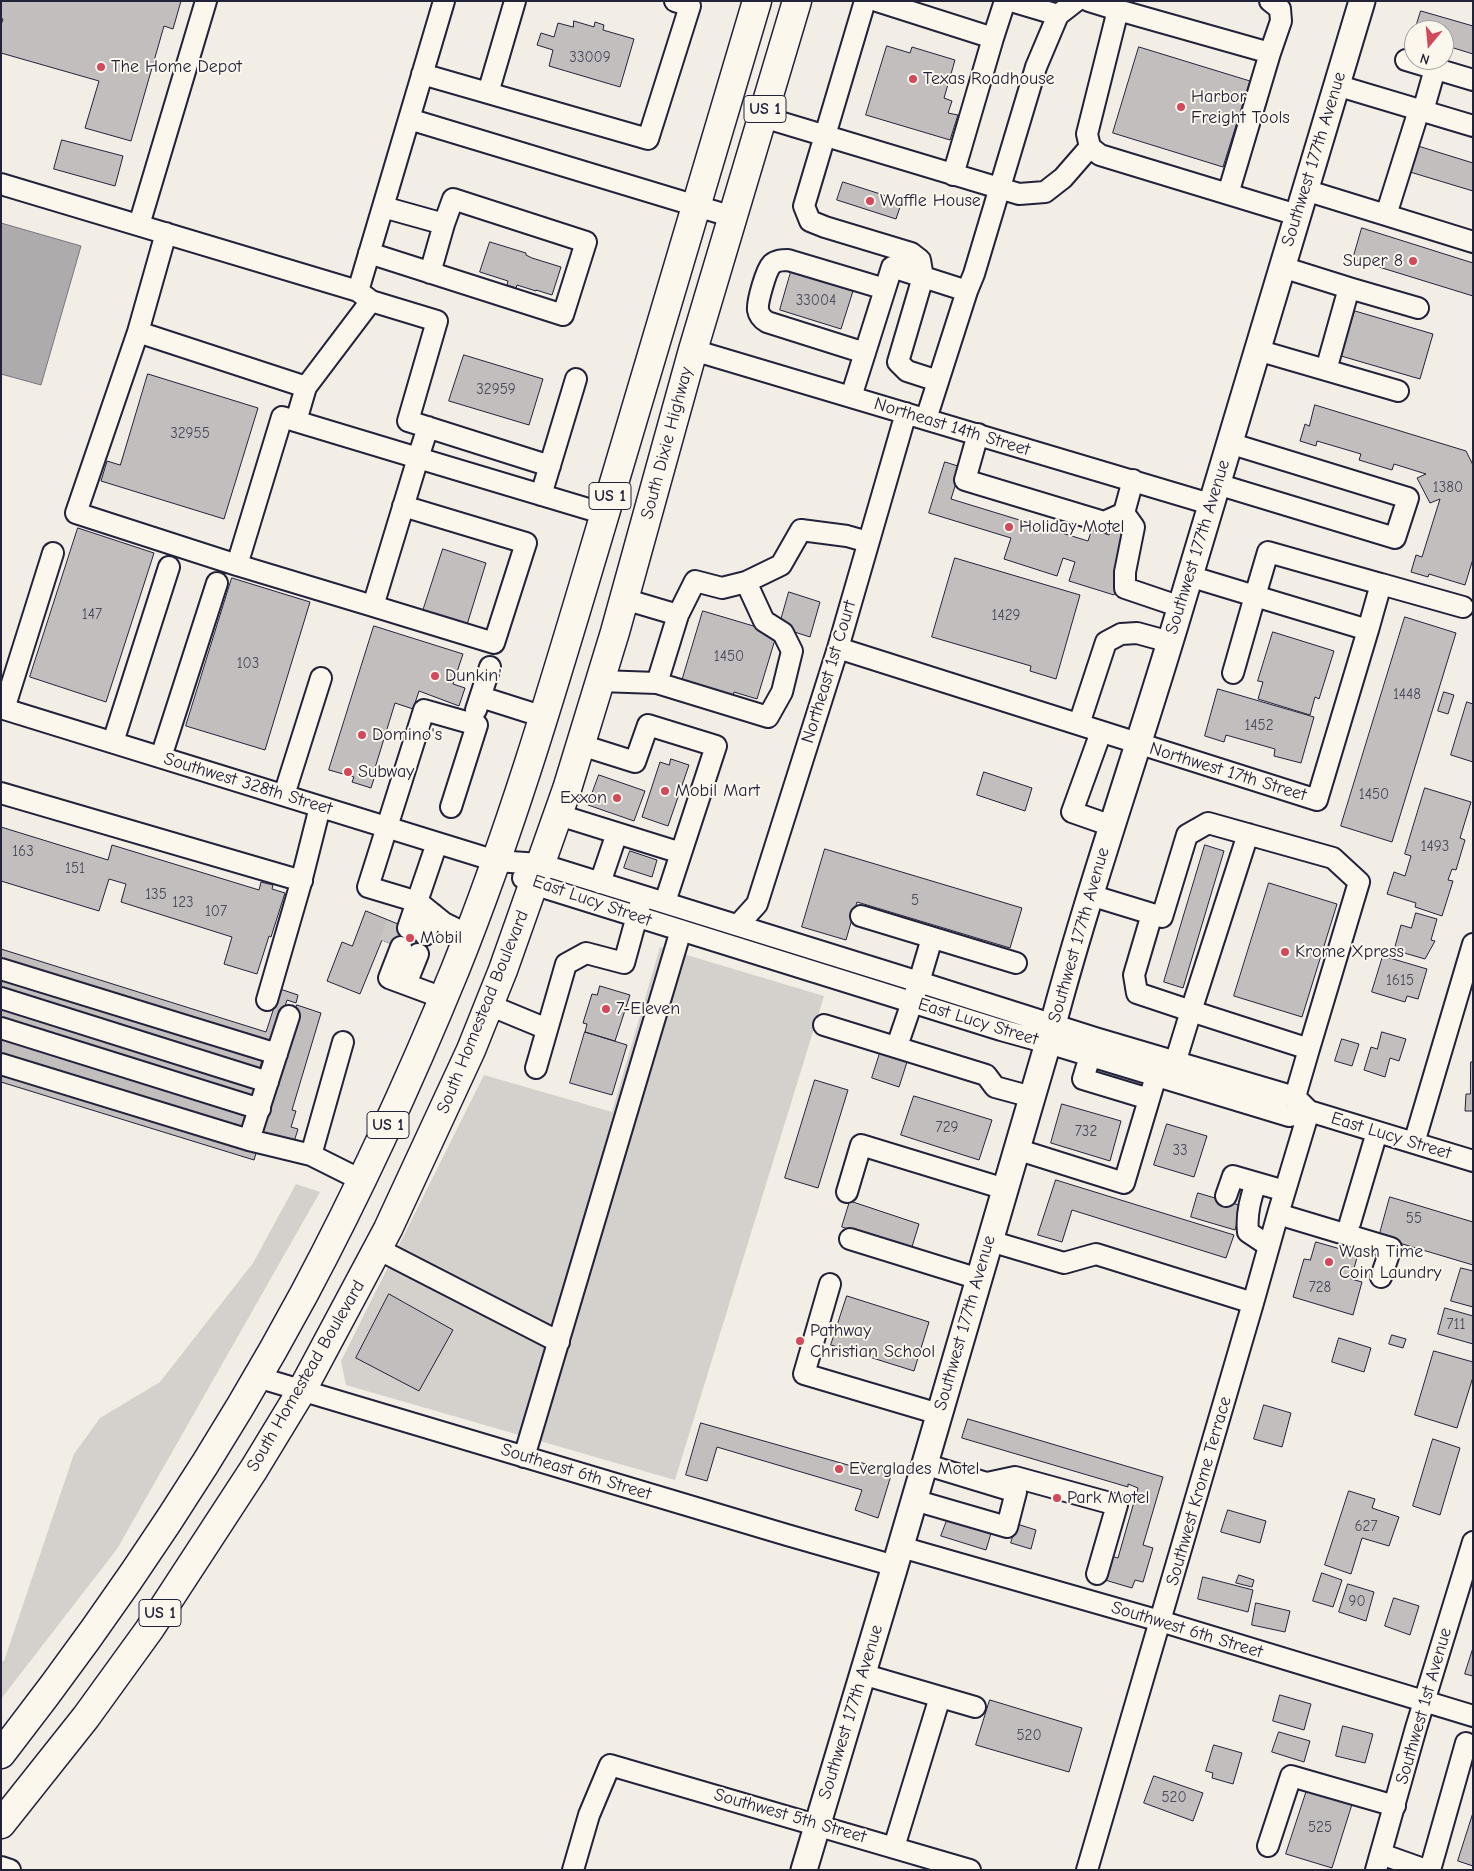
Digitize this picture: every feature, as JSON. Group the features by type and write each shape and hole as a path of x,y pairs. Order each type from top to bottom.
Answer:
{"highway":[{"name":"US 1","path":"1,1754 54,1685 126,1584 205,1464 257,1377 304,1294 388,1125 443,998 496,861 544,717 757,1"},
{"name":"South Dixie Highway","path":"537,874 559,815 581,745 624,599 693,350 797,1"},
{"name":"South Homestead Boulevard","path":"1,1824 86,1717 149,1630 234,1501 302,1390 378,1249 431,1139 503,970 537,874"}],"main road":[{"name":"Southwest 177th Avenue","path":"804,1870 898,1556 1090,895 1181,607 1362,1"}],"street":[{"path":"139,225 206,1"},
{"path":"296,421 306,387 365,296 369,253 444,1"},
{"path":"488,92 515,1"},
{"path":"422,74 648,139 690,6 675,1"},
{"path":"865,1 804,206 810,221 911,252 920,260 923,277 898,362 907,371 938,381"},
{"path":"877,1 993,38"},
{"path":"953,175 1004,1"},
{"path":"1011,1 1058,15"},
{"path":"926,419 974,274 1036,67 1058,15 1076,1"},
{"path":"1089,1 1270,53"},
{"path":"1228,194 1281,21 1280,9 1270,1"},
{"path":"1118,10 1087,134 1090,147 1100,155 1297,214"},
{"path":"1386,215 1435,70"},
{"path":"1438,70 1473,80"},
{"path":"1336,85 1473,126"},
{"path":"763,117 1000,190 1019,194 1045,192 1063,178 1090,147"},
{"path":"409,119 733,217"},
{"path":"1,184 166,233 365,296 437,321 408,421 550,466"},
{"path":"1305,190 1473,242"},
{"path":"369,253 430,273 564,315 586,242 453,199 430,273"},
{"path":"383,206 444,224"},
{"path":"166,233 138,332 76,513 237,565 494,643 526,543 403,506"},
{"path":"865,353 767,322 761,318 758,312 758,304 768,271 772,264 780,260 788,260 885,289"},
{"path":"851,397 892,267 967,291"},
{"path":"1282,267 1418,308"},
{"path":"1326,370 1349,288"},
{"path":"138,332 306,387"},
{"name":"Northeast 14th Street","path":"693,350 1133,480 1214,494 1396,538 1408,498 1229,443"},
{"path":"1257,350 1398,391"},
{"path":"541,495 576,379"},
{"name":"Northeast 1st Court","path":"738,925 757,904 838,648 906,413"},
{"path":"237,565 282,417 604,514"},
{"path":"373,606 428,427"},
{"path":"978,434 965,480 1104,522 1124,513"},
{"path":"1124,513 1133,480"},
{"path":"1124,513 1134,527 1125,572 1125,588 1181,607"},
{"path":"657,683 678,615 695,581 722,588 746,582 781,566 801,530 847,536 868,542"},
{"path":"1233,673 1268,552 1463,608"},
{"path":"3,708 52,553"},
{"path":"113,742 169,567"},
{"path":"1190,576 1368,630 1381,584"},
{"path":"600,681 657,683 768,717 782,692 792,651 783,633 764,621 746,582"},
{"path":"161,757 217,583"},
{"path":"624,599 678,615"},
{"name":"Northwest 17th Street","path":"838,648 1317,800 1368,630"},
{"path":"1079,724 1106,642 1121,634 1137,633 1170,642"},
{"path":"472,724 490,667"},
{"path":"284,796 322,678"},
{"path":"481,697 544,717"},
{"name":"Southwest 328th Street","path":"3,708 496,861"},
{"path":"451,807 476,725 424,710 368,887 419,905 444,923 468,935"},
{"path":"581,745 635,762 648,725 716,746 665,902"},
{"path":"1101,732 1072,812 1112,826"},
{"path":"1,792 302,881"},
{"path":"266,1000 302,881 320,807"},
{"path":"559,815 681,853"},
{"path":"1090,895 1162,917 1187,835 1208,823 1248,834 1175,1063"},
{"path":"600,883 617,833"},
{"name":"Southwest Krome Terrace","path":"1087,1870 1285,1191 1302,1104 1309,1050 1358,882 1333,858 1248,834"},
{"path":"419,905 410,929 437,843"},
{"name":"East Lucy Street","path":"496,861 537,874 637,917 913,1003 1001,1030 1050,1034 1175,1063 1302,1104 1377,1132 1473,1161"},
{"name":"East Lucy Street","path":"537,874 600,883 920,982 1050,1034 1090,1056 1289,1116 1302,1104"},
{"path":"536,1068 566,964 586,953 624,963 643,896"},
{"path":"1152,914 1134,975 1137,993 1309,1050"},
{"path":"861,916 1016,963"},
{"path":"524,1457 681,930"},
{"path":"753,953 759,932"},
{"path":"898,1046 920,982 932,938"},
{"path":"1414,1143 1473,944"},
{"path":"402,948 398,981 443,998"},
{"path":"819,973 824,952"},
{"path":"1,969 277,1054"},
{"path":"1,998 268,1082"},
{"path":"489,1005 547,1029"},
{"path":"250,1140 289,1016"},
{"path":"824,1025 898,1046 986,1075 995,1087 1032,1098"},
{"path":"1,1028 260,1109"},
{"path":"310,1155 343,1042"},
{"path":"1090,1056 1083,1079 1149,1099"},
{"path":"1,1064 250,1140 310,1155 361,1180"},
{"path":"1016,1149 1124,1183 1156,1076"},
{"path":"1350,1223 1377,1132"},
{"path":"847,1192 861,1145 1005,1189"},
{"path":"1226,1196 1232,1176 1285,1191"},
{"path":"1256,1183 1250,1201 1247,1222 1248,1232 1269,1246"},
{"path":"1278,1214 1391,1248 1381,1277"},
{"path":"850,1239 979,1279"},
{"path":"990,1241 1064,1263 1096,1254 1253,1304"},
{"path":"378,1249 559,1342"},
{"path":"830,1284 804,1374 939,1414"},
{"name":"Southeast 6th Street","path":"257,1377 524,1457 898,1556"},
{"path":"914,1500 1006,1527 1016,1492 924,1464"},
{"path":"987,1483 1015,1477 1117,1506 1097,1574"},
{"name":"Southwest 1st Avenue","path":"1378,1862 1424,1701 1466,1590 1472,1545"},
{"name":"Southwest 6th Street","path":"898,1556 1160,1621 1473,1716"},
{"path":"862,1674 975,1707"},
{"path":"894,1846 940,1697"},
{"path":"1378,1862 1428,1870 1466,1743"},
{"name":"Southwest 5th Street","path":"573,1870 589,1815 610,1765 894,1846 928,1863 970,1870"},
{"path":"1268,1846 1291,1776 1395,1806"},
{"path":"1,1867 10,1870"}],"shaded area":[{"path":"1,223 81,246 41,385 1,374"},
{"path":"660,947 824,996 675,1480 346,1385 341,1361 484,1075 612,1112"},
{"path":"296,1184 320,1192 117,1549 1,1699 1,1661 4,1661 74,1454 100,1418 160,1382 253,1263"}],"building":[{"name":"The Home Depot","path":"1,1 181,1 173,29 164,26 131,141 85,128 99,81 1,53 1,25 3,19 1,18"},
{"path":"1421,11 1452,20 1418,20"},
{"path":"574,21 594,27 595,22 604,25 603,30 634,39 620,87 549,66 553,50 537,45 541,33 554,37 558,23 573,27"},
{"path":"1454,21 1473,26 1473,54 1454,48"},
{"name":"Texas Roadhouse","path":"887,46 910,53 912,47 955,60 944,98 952,101 948,113 958,115 950,140 866,115"},
{"name":"Harbor Freight Tools","path":"1139,47 1250,81 1223,167 1113,133"},
{"path":"62,140 123,156 115,186 54,169"},
{"path":"1418,146 1473,163 1473,191 1410,172"},
{"name":"Waffle House","path":"843,182 902,201 896,219 837,200"},
{"name":"Super 8","path":"1362,228 1473,263 1473,296 1353,259"},
{"path":"490,242 526,253 526,255 532,258 561,267 552,295 517,285 516,288 507,285 508,281 480,272"},
{"path":"791,272 853,291 841,329 780,310"},
{"path":"1355,311 1433,334 1420,379 1341,356"},
{"path":"464,355 543,379 529,425 449,401"},
{"path":"148,374 258,408 224,519 101,481 107,461 120,465"},
{"path":"1315,405 1466,451 1473,465 1473,559 1465,585 1429,574 1428,577 1411,572 1416,555 1422,557 1440,499 1430,503 1417,478 1426,474 1394,464 1392,470 1359,460 1361,454 1317,441 1316,446 1300,441 1305,424 1309,426"},
{"name":"Holiday Motel","path":"945,462 961,467 951,499 1088,541 1092,529 1109,535 1111,525 1127,530 1131,541 1114,595 1069,581 1075,562 1063,558 1057,576 1004,559 1011,538 929,513"},
{"path":"78,528 154,553 106,702 30,677"},
{"path":"443,549 486,563 466,628 422,614"},
{"path":"955,558 1080,595 1056,679 1030,671 1031,666 932,637"},
{"path":"232,578 310,602 265,750 186,726"},
{"path":"789,592 820,602 810,637 779,627"},
{"path":"703,611 777,633 757,699 734,692 733,697 682,681"},
{"path":"1405,617 1456,633 1392,842 1341,826"},
{"path":"374,626 463,654 453,684 465,688 459,706 419,691 413,709 395,703 375,768 377,769 371,788 352,782 354,777 329,770"},
{"path":"1273,632 1334,651 1319,699 1315,697 1310,715 1258,699 1263,682 1258,681"},
{"path":"1218,689 1314,717 1301,763 1274,756 1275,749 1226,735 1224,742 1205,736"},
{"path":"1444,692 1454,695 1448,714 1438,711"},
{"path":"1467,702 1473,704 1473,762 1451,755"},
{"name":"Mobil Mart","path":"671,759 689,765 668,826 642,817 660,762 669,765"},
{"path":"984,772 1032,788 1025,811 977,795"},
{"name":"Exxon","path":"599,775 645,791 634,821 588,805"},
{"path":"1425,788 1471,802 1460,838 1465,840 1456,870 1452,869 1448,880 1453,881 1442,916 1415,907 1416,903 1387,894 1394,872 1405,876 1411,856 1405,854"},
{"path":"1,827 108,860 112,845 259,890 261,882 273,885 272,889 285,893 257,974 224,964 232,937 121,902 126,884 109,879 99,911 1,881"},
{"path":"1205,845 1224,851 1183,988 1164,982"},
{"path":"825,849 1022,908 1010,948 857,902 846,940 802,927"},
{"name":"Exxon","path":"630,851 657,860 652,877 624,868"},
{"path":"1269,883 1337,904 1302,1017 1234,996"},
{"path":"366,911 430,937 422,956 382,940 360,994 327,981 342,942 352,946"},
{"path":"1416,913 1437,919 1431,940 1435,941 1425,959 1394,950 1401,925 1411,928"},
{"path":"1,949 266,1032 280,989 298,995 296,1003 287,1000 274,1043 1,958"},
{"path":"1383,956 1427,969 1418,999 1407,996 1405,1002 1372,992"},
{"path":"1,975 263,1057 258,1074 1,994"},
{"name":"7-Eleven","path":"600,986 630,995 615,1041 585,1032 587,1024 583,1023 592,994 597,995"},
{"path":"1,1005 256,1083 251,1100 1,1024"},
{"path":"297,1005 321,1013 292,1110 296,1111 291,1127 298,1129 293,1145 255,1133 269,1101"},
{"path":"585,1032 627,1045 612,1095 570,1083"},
{"path":"1382,1032 1406,1039 1399,1061 1390,1058 1385,1077 1364,1070 1371,1047 1377,1049"},
{"path":"1,1034 247,1109 241,1129 1,1056"},
{"path":"1342,1039 1359,1044 1352,1066 1335,1061"},
{"path":"880,1053 907,1062 899,1087 872,1078"},
{"path":"1471,1062 1473,1062 1473,1111 1465,1111 1466,1094 1470,1094"},
{"path":"1,1072 257,1150 254,1160 1,1082"},
{"path":"815,1080 848,1090 818,1188 785,1178"},
{"path":"914,1096 992,1120 979,1160 901,1135"},
{"path":"1062,1104 1121,1121 1110,1161 1051,1143"},
{"path":"1167,1124 1207,1136 1194,1177 1154,1165"},
{"path":"1056,1180 1234,1235 1226,1258 1072,1210 1062,1242 1038,1235"},
{"path":"1198,1193 1242,1206 1235,1230 1191,1217"},
{"path":"1390,1197 1473,1222 1473,1265 1379,1237"},
{"path":"850,1201 919,1224 911,1250 842,1227"},
{"path":"1316,1242 1358,1254 1351,1279 1362,1282 1353,1315 1293,1297 1304,1259 1310,1260"},
{"path":"1461,1268 1473,1271 1473,1307 1451,1301"},
{"path":"389,1294 453,1330 419,1391 356,1358"},
{"path":"847,1296 929,1322 914,1371 831,1345"},
{"path":"1445,1308 1473,1316 1473,1344 1438,1334"},
{"path":"1392,1335 1406,1339 1403,1348 1389,1344"},
{"path":"1339,1338 1371,1348 1364,1372 1332,1362"},
{"path":"1434,1351 1473,1362 1473,1377 1457,1428 1415,1415"},
{"path":"1264,1405 1291,1413 1282,1447 1254,1439"},
{"path":"968,1419 1163,1477 1143,1545 1153,1548 1143,1582 1135,1580 1132,1588 1105,1580 1111,1556 1118,1558 1138,1488 1128,1484 1128,1487 962,1438"},
{"name":"Everglades Motel","path":"701,1423 855,1467 856,1461 892,1472 878,1518 855,1510 862,1490 717,1447 707,1481 686,1475"},
{"path":"1433,1439 1460,1448 1440,1515 1413,1506"},
{"path":"1349,1491 1375,1499 1372,1508 1399,1517 1389,1546 1362,1538 1351,1574 1325,1565"},
{"path":"1228,1510 1266,1521 1260,1543 1221,1532"},
{"path":"948,1518 992,1530 986,1550 941,1536"},
{"path":"1017,1524 1036,1530 1031,1549 1011,1543"},
{"path":"1322,1573 1342,1580 1333,1607 1313,1601"},
{"path":"1239,1575 1254,1580 1252,1587 1236,1583"},
{"path":"1203,1577 1253,1590 1248,1612 1198,1599"},
{"path":"1348,1584 1374,1592 1366,1621 1339,1612"},
{"path":"1394,1598 1419,1606 1410,1635 1385,1626"},
{"path":"1256,1603 1290,1611 1285,1632 1252,1625"},
{"path":"1473,1648 1473,1676 1465,1674"},
{"path":"1280,1695 1311,1704 1304,1730 1273,1721"},
{"path":"990,1700 1082,1728 1069,1772 976,1745"},
{"path":"1343,1726 1373,1734 1365,1763 1336,1756"},
{"path":"1279,1732 1310,1741 1304,1762 1272,1752"},
{"path":"1214,1745 1242,1753 1233,1784 1212,1778 1213,1773 1206,1771"},
{"path":"1154,1776 1203,1793 1193,1821 1144,1803"},
{"path":"1308,1787 1353,1801 1332,1868 1286,1854"},
{"path":"1473,1813 1473,1866 1458,1861"}],"tunnel":[{"path":"389,943 396,924"}],"place":[{"name":"The Home Depot","path":"101,67"},
{"name":"Texas Roadhouse","path":"913,79"},
{"name":"Harbor Freight Tools","path":"1181,107"},
{"name":"Waffle House","path":"870,201"},
{"name":"Super 8","path":"1413,261"},
{"name":"Holiday Motel","path":"1009,527"},
{"name":"Dunkin'","path":"435,676"},
{"name":"Domino's","path":"362,735"},
{"name":"Subway","path":"348,772"},
{"name":"Mobil Mart","path":"665,791"},
{"name":"Exxon","path":"617,798"},
{"name":"Mobil","path":"410,938"},
{"name":"Krome Xpress","path":"1285,952"},
{"name":"7-Eleven","path":"606,1009"},
{"name":"Wash Time Coin Laundry","path":"1329,1262"},
{"name":"Pathway Christian School","path":"800,1341"},
{"name":"Everglades Motel","path":"839,1469"},
{"name":"Park Motel","path":"1057,1498"}]}
